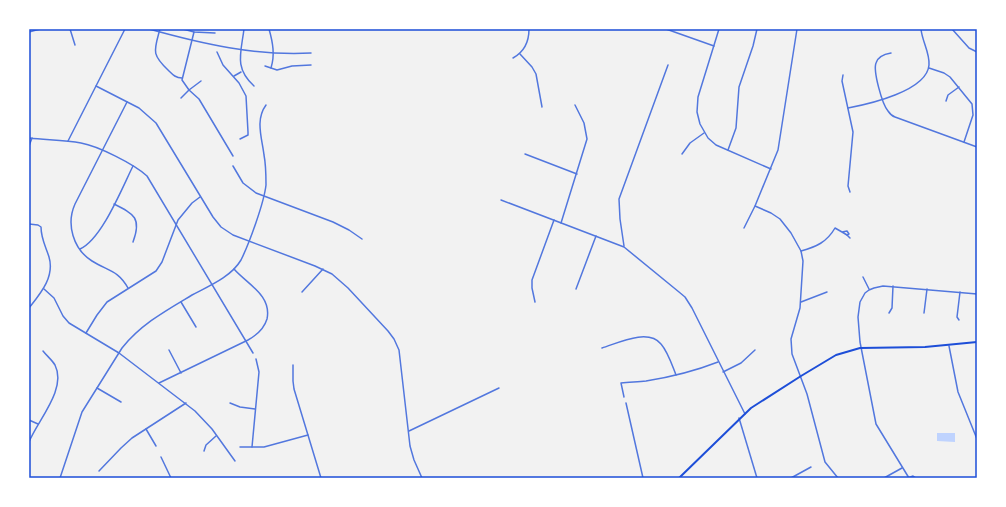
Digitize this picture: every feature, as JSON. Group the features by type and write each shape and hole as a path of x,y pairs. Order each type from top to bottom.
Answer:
{"main road":[{"path":"679,478 740,418 764,399 836,355 860,348 919,348 977,342"}],"street":[{"path":"29,32 40,29"},
{"path":"70,29 75,45"},
{"path":"68,141 125,29"},
{"path":"149,29 160,30 212,45 241,50 273,54 311,53"},
{"path":"183,29 194,32 215,34"},
{"path":"244,29 240,63 242,72 254,86"},
{"path":"270,29 273,44 271,69"},
{"path":"513,58 520,54 528,41 529,29"},
{"path":"666,29 714,46"},
{"path":"719,29 697,102 698,115 704,133 716,145 771,169"},
{"path":"728,150 736,128 739,87 757,29"},
{"path":"744,228 771,169 780,143 797,29"},
{"path":"848,108 883,100 897,95 917,83 924,76 928,68 928,58 921,29"},
{"path":"952,29 969,48 977,52"},
{"path":"160,30 155,50 157,58 159,62 175,76 182,78"},
{"path":"194,32 182,78 184,84 199,99 232,156"},
{"path":"217,52 223,65 234,76 244,90 247,102 248,135 240,139"},
{"path":"891,53 880,56 875,65 883,100 887,110 893,117 977,147"},
{"path":"520,54 532,67 536,74 542,107"},
{"path":"265,66 277,70 292,66 311,65"},
{"path":"624,246 619,211 619,199 668,65"},
{"path":"928,68 948,75 972,104 973,115 964,142"},
{"path":"234,76 242,72"},
{"path":"843,75 842,81 853,132 848,186 850,192"},
{"path":"181,98 201,81"},
{"path":"96,86 145,112 156,123 200,197 221,227 230,234 332,274 348,288 388,331 396,341 400,354 413,456 422,478"},
{"path":"946,101 948,96 959,87"},
{"path":"127,102 78,198 72,214 72,231 74,240 79,249 90,260 118,275 128,288"},
{"path":"60,478 82,412 130,338 144,326 225,276 234,269 241,259 264,197 266,168 260,127 262,111 266,105"},
{"path":"562,224 587,139 582,118 575,105"},
{"path":"682,154 690,144 704,133"},
{"path":"29,138 86,144 103,150 141,171 150,180 253,354"},
{"path":"29,146 32,138"},
{"path":"525,154 577,174"},
{"path":"79,249 88,244 96,236 133,166"},
{"path":"233,166 246,186 256,193 333,222 353,232 362,239"},
{"path":"86,334 97,314 112,298 149,276 157,269 164,257 176,224 192,203 200,197"},
{"path":"501,200 624,246 684,298 692,308 745,414"},
{"path":"114,204 130,213 135,219 137,228 133,242"},
{"path":"755,206 780,219 791,233 801,252 803,268 800,310 792,335 791,345 795,365 801,376 825,462 838,478"},
{"path":"535,302 532,280 554,220"},
{"path":"29,224 40,226 43,243 50,264 49,275 44,289 29,308"},
{"path":"801,252 821,244 831,235 835,228 842,232 848,232 849,234 847,235 850,238"},
{"path":"576,289 596,236"},
{"path":"159,383 246,341 262,330 267,318 267,308 261,294 234,269"},
{"path":"302,292 322,269"},
{"path":"863,277 869,290"},
{"path":"916,478 913,476 909,478 876,424 860,348 858,324 859,305 863,296 869,290 879,286 977,294"},
{"path":"889,313 892,308 893,286"},
{"path":"44,289 55,300 65,320 119,353 202,417 235,461"},
{"path":"924,313 928,289"},
{"path":"800,302 827,292"},
{"path":"959,320 957,317 960,292"},
{"path":"181,302 196,327"},
{"path":"602,348 640,337 652,338 659,342 664,348 676,375"},
{"path":"949,346 958,392 977,439"},
{"path":"169,350 181,373"},
{"path":"723,372 741,363 755,350"},
{"path":"29,442 54,395 58,384 58,375 55,366 43,351"},
{"path":"252,447 259,372 256,359"},
{"path":"624,397 621,383 644,381 676,375 697,370 718,362"},
{"path":"293,366 294,386 321,478"},
{"path":"97,388 121,402"},
{"path":"409,431 499,388"},
{"path":"230,403 240,407 255,409"},
{"path":"626,403 643,478"},
{"path":"99,471 126,443 186,404"},
{"path":"740,418 757,478"},
{"path":"29,420 38,424"},
{"path":"146,429 156,446"},
{"path":"240,447 268,446 308,435"},
{"path":"204,451 206,445 217,436"},
{"path":"161,457 172,478"},
{"path":"791,478 812,467"},
{"path":"884,478 902,468"}],"water":[{"path":"937,433 955,433 955,442 937,441"}]}
